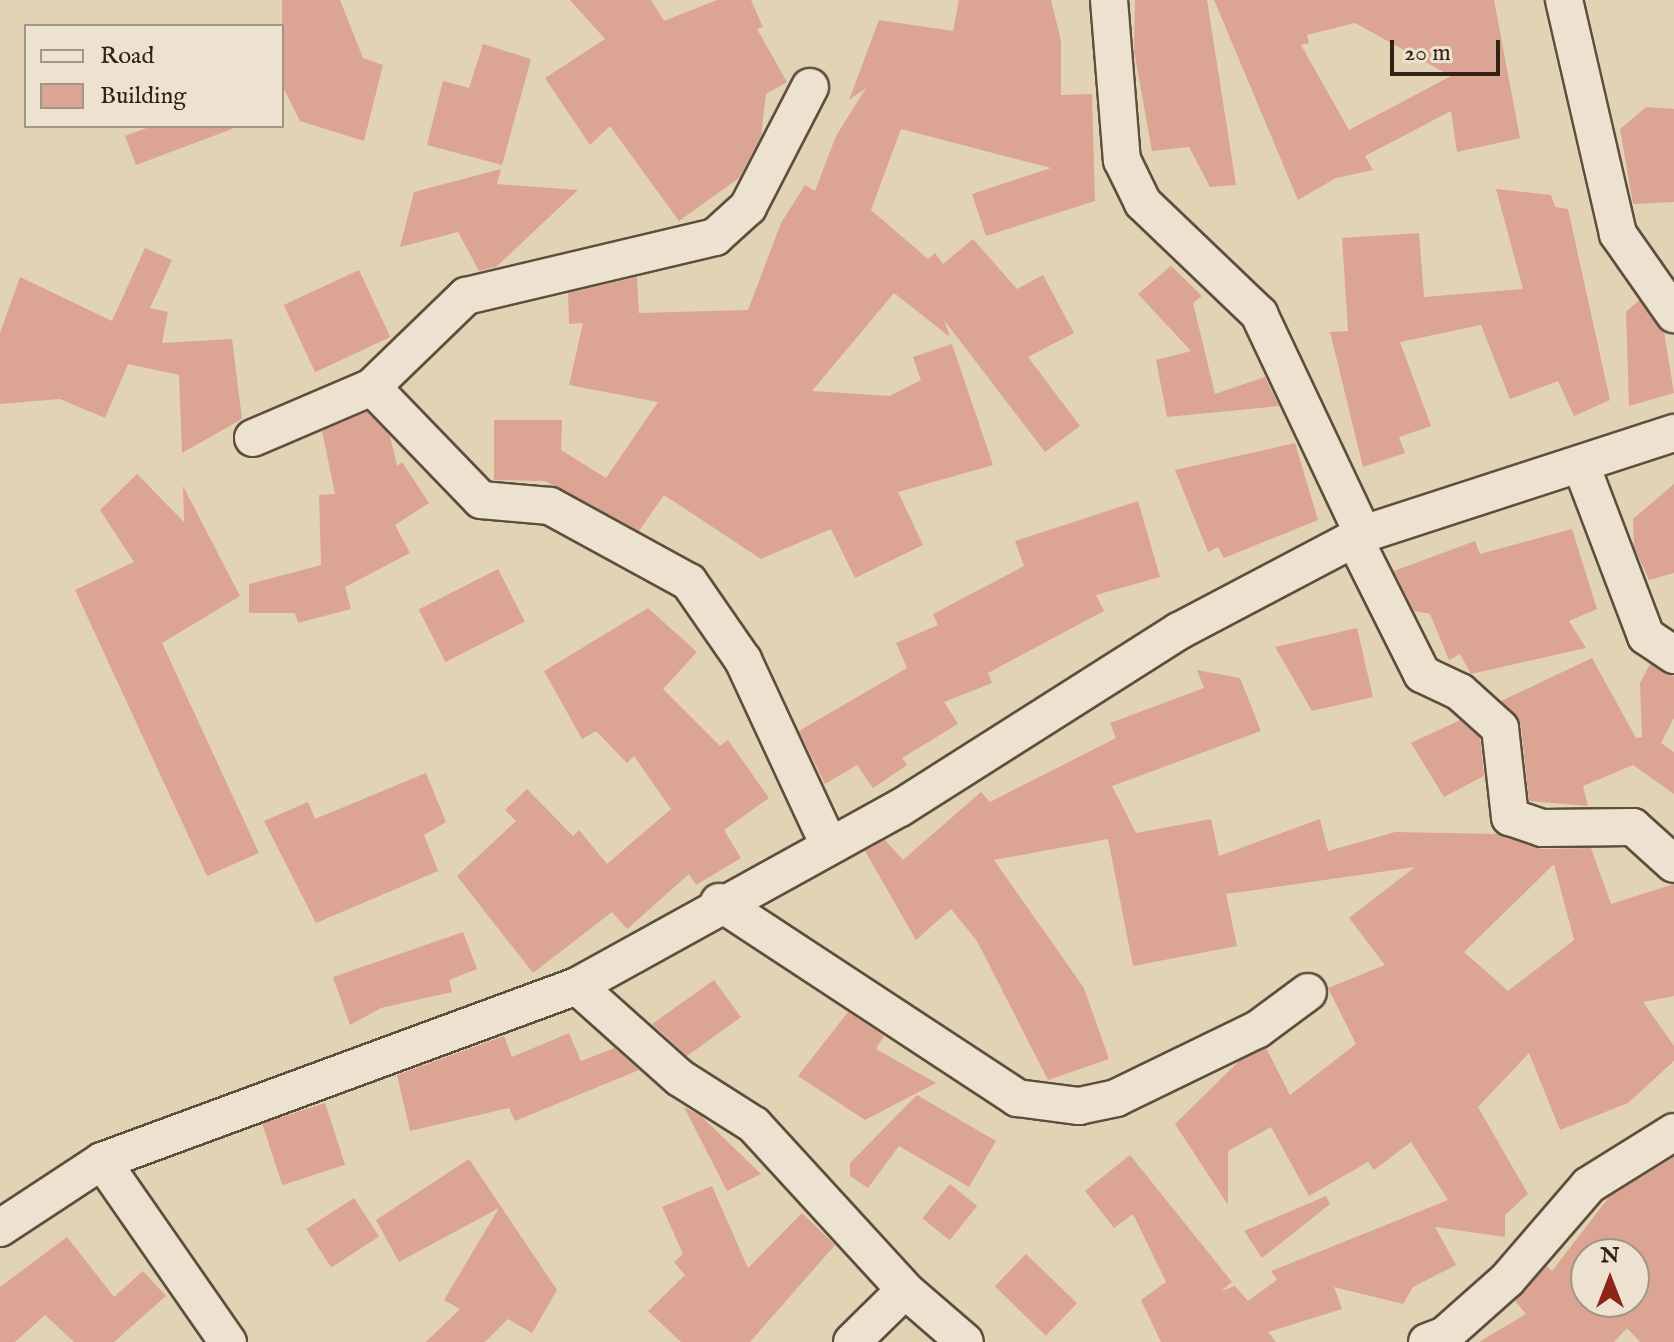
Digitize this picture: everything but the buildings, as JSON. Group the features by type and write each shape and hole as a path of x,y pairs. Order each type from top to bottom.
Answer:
{"street":[{"path":"1109,0 1122,160 1143,203 1259,314 1422,674 1460,692 1500,728 1510,817 1542,828 1633,827 1674,864"},
{"path":"1564,0 1618,234 1674,314"},
{"path":"253,438 372,387 466,296 715,237 748,207 810,87"},
{"path":"372,387 481,500 550,506 689,582 743,660 829,845"},
{"path":"0,1228 102,1161 577,986 719,902 900,808 1179,631 1359,537 1542,471 1581,465 1674,433"},
{"path":"1581,465 1646,636 1674,655"},
{"path":"719,902 1017,1098 1079,1106 1116,1098 1258,1029 1308,992"},
{"path":"577,986 680,1078 754,1125 905,1290 965,1342"},
{"path":"1427,1342 1445,1335 1507,1280 1589,1185 1674,1132"},
{"path":"102,1161 228,1342"},
{"path":"852,1342 905,1290"}]}
